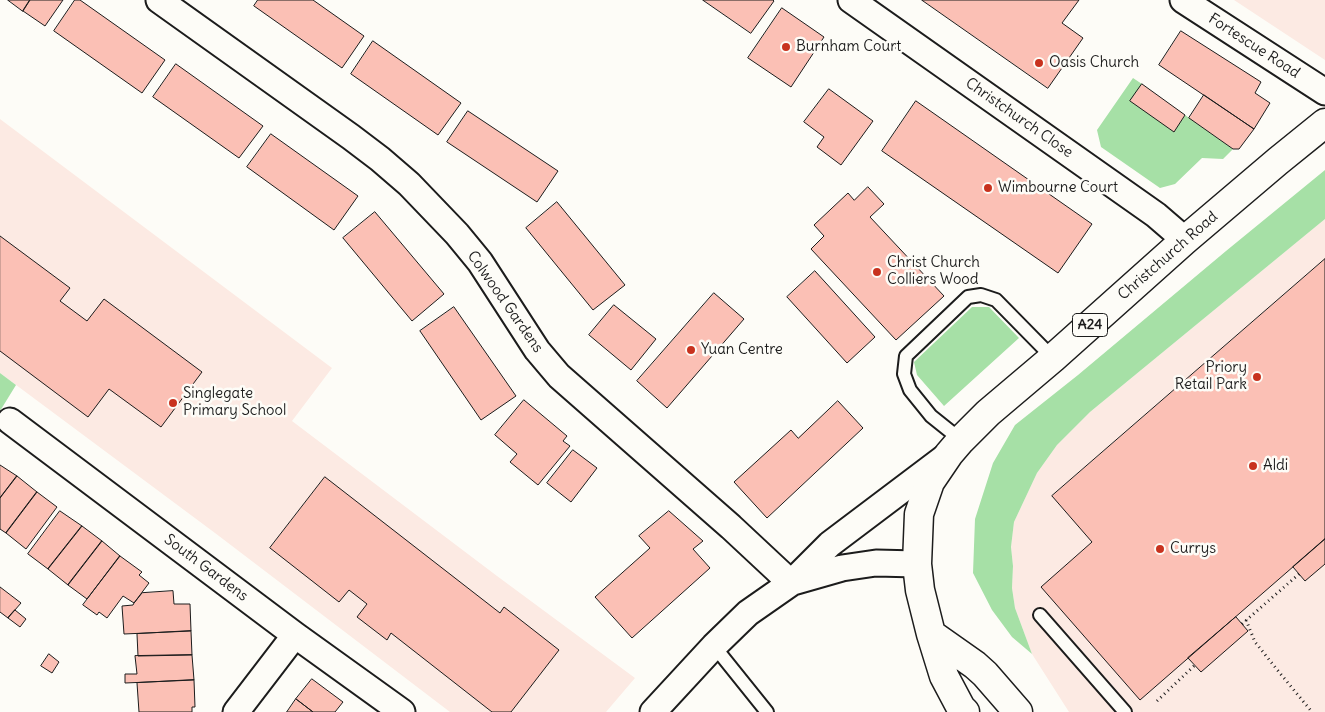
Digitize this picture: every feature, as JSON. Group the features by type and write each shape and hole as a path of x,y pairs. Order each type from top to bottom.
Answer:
{"highway":[{"name":"Christchurch Road","path":"917,564 919,514 930,482 955,447 988,413 1053,358 1185,240 1325,123"},
{"name":"A24","path":"917,564 920,590 931,634"},
{"path":"931,634 944,676 965,712"},
{"path":"931,634 975,665 1018,712"}],"street":[{"name":"Colwood Gardens","path":"160,0 351,137 409,184 457,234 480,262 537,350 559,376 731,527 791,583"},
{"name":"Christchurch Close","path":"851,0 1156,215 1185,240"},
{"name":"Fortescue Road","path":"1183,0 1325,92"},
{"name":"South Gardens","path":"10,422 295,635 402,712"},
{"name":"Christchurch Road","path":"653,712 714,646 748,614 791,583 830,544 955,447"},
{"name":"Christchurch Road","path":"791,583 842,568 876,563 917,564"},
{"path":"236,712 295,635"}],"lane":[{"path":"955,447 910,390 904,374 906,356 968,298 981,295 996,300 1053,358"},
{"path":"1040,615 1125,712"},
{"path":"714,646 768,712"}],"path":[{"path":"1242,624 1299,574"},
{"path":"1246,620 1255,642 1312,712"},
{"path":"1157,701 1195,665"}],"shaded area":[{"path":"1234,0 1325,0 1325,60"},
{"name":"Singlegate Primary School","path":"0,119 332,368 292,421 635,678 606,712 450,712 215,533 0,373"},
{"name":"Priory Retail Park","path":"1325,219 1325,712 1069,712 1032,654 1015,608 1012,588 1013,566 1011,547 1014,522 1037,473 1057,445 1090,412"}],"green space":[{"path":"1133,78 1142,84 1131,101 1174,131 1185,115 1233,149 1223,159 1202,158 1175,184 1160,188 1101,147 1097,130"},
{"path":"1325,170 1325,219 1090,412 1057,445 1037,473 1014,522 1011,547 1013,566 1012,588 1015,608 1032,654 1012,637 992,610 973,573 975,519 993,463 1015,425"},
{"path":"972,307 989,307 1019,338 944,406 917,375 914,362"},
{"path":"0,373 16,385 0,411"}],"building":[{"path":"8,0 30,0 23,11"},
{"path":"30,0 63,0 45,26 23,11"},
{"path":"75,0 80,0 165,60 142,93 54,31"},
{"path":"258,0 313,0 364,36 342,68 254,6"},
{"path":"703,0 773,0 774,1 751,33"},
{"name":"Oasis Church","path":"922,0 1079,0 1062,23 1083,38 1048,88"},
{"name":"Burnham Court","path":"782,8 824,37 791,87 748,58"},
{"path":"1181,31 1261,82 1255,93 1270,103 1254,129 1159,65"},
{"path":"373,41 461,103 438,135 351,74"},
{"path":"176,64 263,126 239,158 153,97"},
{"path":"1142,84 1185,115 1174,132 1130,101"},
{"path":"829,89 873,121 841,165 817,147 824,137 804,122"},
{"path":"1204,95 1254,129 1239,149 1233,149 1189,118"},
{"name":"Wimbourne Court","path":"916,101 1092,224 1058,273 882,151"},
{"path":"468,111 558,171 537,202 447,142"},
{"path":"271,134 358,196 334,230 247,167"},
{"name":"Christ Church Colliers Wood","path":"868,187 884,204 870,217 944,296 896,340 811,249 824,236 814,225 848,193 854,200"},
{"path":"557,202 625,285 593,310 526,228"},
{"path":"375,212 444,294 412,321 343,238"},
{"path":"0,236 70,288 60,301 87,321 104,299 202,372 161,427 109,389 88,417 0,351"},
{"name":"Priory Retail Park","path":"1325,259 1325,539 1140,700 1041,587 1092,542 1052,496"},
{"path":"815,271 875,337 847,363 787,297"},
{"name":"Yuan Centre","path":"714,293 744,319 667,408 637,381"},
{"path":"614,305 656,339 631,370 589,335"},
{"path":"454,307 516,396 481,420 420,331"},
{"path":"524,400 567,436 563,441 570,446 538,485 510,462 517,454 495,435"},
{"path":"838,401 863,428 767,518 734,482 791,430 798,438"},
{"path":"573,450 597,468 571,502 547,483"},
{"path":"0,465 17,476 0,498"},
{"path":"17,476 37,492 6,533 0,529 0,498"},
{"path":"325,477 500,613 504,607 559,650 511,712 492,712 391,633 387,640 357,617 367,604 349,590 339,602 270,548"},
{"path":"37,492 57,507 26,549 6,533"},
{"path":"60,511 82,526 48,569 28,554"},
{"path":"669,511 703,541 693,549 710,568 632,638 595,597 650,548 639,536"},
{"path":"82,526 102,541 68,585 48,569"},
{"path":"1325,539 1325,564 1305,581 1293,567"},
{"path":"102,541 120,556 87,599 68,585"},
{"path":"120,556 142,572 139,575 149,583 134,603 123,596 107,618 99,612 97,615 83,605"},
{"path":"0,587 21,603 8,618 0,612"},
{"path":"173,591 174,604 190,604 191,631 124,634 122,606 133,605 142,593"},
{"path":"15,610 26,619 20,627 8,618"},
{"path":"1236,617 1248,631 1201,672 1188,658"},
{"path":"191,631 192,655 138,656 137,634"},
{"path":"49,654 59,662 52,673 41,666"},
{"path":"192,655 194,680 125,683 125,674 137,674 135,656"},
{"path":"312,679 343,702 335,712 313,712 296,699"},
{"path":"194,680 195,707 192,707 192,712 139,712 137,683"},
{"path":"296,699 313,712 287,712"}],"place":[{"name":"Burnham Court","path":"786,47"},
{"name":"Oasis Church","path":"1039,63"},
{"name":"Wimbourne Court","path":"988,188"},
{"name":"Christ Church Colliers Wood","path":"877,272"},
{"name":"Yuan Centre","path":"691,350"},
{"name":"Priory Retail Park","path":"1257,377"},
{"name":"Singlegate Primary School","path":"173,403"},
{"name":"Aldi","path":"1253,466"},
{"name":"Currys","path":"1160,549"}]}
